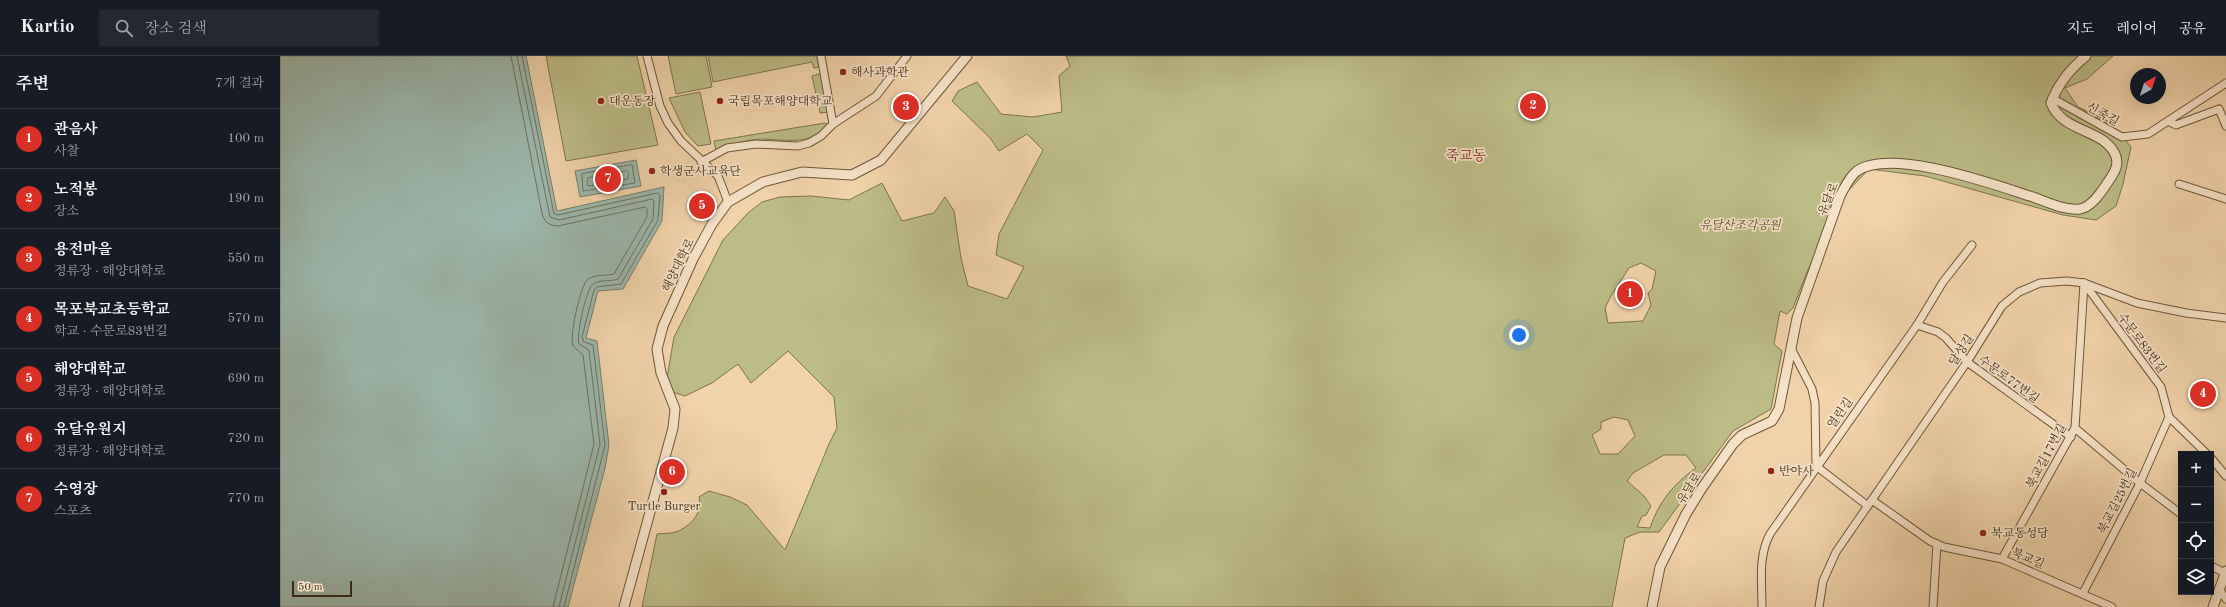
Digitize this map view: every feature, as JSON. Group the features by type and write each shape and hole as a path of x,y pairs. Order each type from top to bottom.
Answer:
{"street":[{"path":"647,56 660,106 668,123 680,140 701,162 718,176 728,202"},
{"path":"821,56 833,124"},
{"path":"701,162 727,148 756,144 798,146 820,137 833,124 879,94 907,56"},
{"name":"해양대학로","path":"624,607 673,428 675,409 661,373 657,349 663,326 693,259 712,224 728,202 763,182 802,172 852,175 882,160 968,56"},
{"path":"2052,98 2067,74 2086,56"},
{"name":"신죽길","path":"2052,98 2122,137 2148,134 2226,83"},
{"name":"유달로","path":"1652,607 1660,567 1686,514 1702,488 1733,444 1742,435 1772,421 1779,409 1797,318 1840,196 1849,179 1857,171 1883,163 1920,166 1965,175 2072,208 2081,209 2099,196 2116,172 2117,164 2115,154 2106,144 2093,135 2064,122 2055,114 2051,103 2052,98"},
{"path":"2168,121 2176,124 2219,109 2226,126"},
{"path":"2179,184 2226,199"},
{"name":"열린길","path":"1762,607 1762,558 1766,542 1816,466 1917,325 1943,282 1972,245"},
{"name":"달성길","path":"1819,607 1820,592 1826,572 1836,552 1967,362 2002,306 2019,292 2040,283 2067,281 2084,283 2138,302 2186,313 2226,318"},
{"name":"수문로83번길","path":"2084,283 2161,386 2168,417"},
{"name":"북교길17번길","path":"2002,559 2076,428 2084,283"},
{"name":"수문로77번길","path":"1917,325 1938,332 1967,362 2071,437"},
{"path":"1791,348 1812,389 1815,403 1816,466"},
{"path":"2168,417 2204,451"},
{"name":"북교길25번길","path":"2083,593 2140,483 2168,417"},
{"path":"2076,428 2140,483 2178,512"},
{"path":"2214,462 2226,476"},
{"name":"북교길","path":"1816,466 1870,503 1937,544 2002,559 2083,593 2112,607"},
{"path":"1933,607 1937,544"},
{"path":"2213,607 2225,572 2214,567"},
{"path":"2219,589 2226,599"}],"green space":[{"name":"대운동장","path":"546,56 637,56 658,145 566,161"},
{"path":"668,56 706,56 712,87 676,94"},
{"path":"708,56 817,56 819,67 814,68 812,62 713,82"},
{"name":"유달산조각공원","path":"1066,56 2113,56 2087,79 2065,88 2078,107 2110,122 2131,147 2123,184 2116,206 2096,220 2063,215 1925,176 1869,169 1845,194 1807,272 1793,308 1787,314 1780,311 1774,344 1782,351 1771,409 1733,431 1659,532 1640,532 1625,538 1612,607 642,607 657,534 674,533 691,523 699,508 699,497 709,491 730,497 747,505 785,550 837,428 834,397 788,351 751,383 738,364 712,383 685,396 669,391 667,378 674,337 723,240 748,213 762,202 780,197 811,196 849,200 882,183 902,221 934,213 945,197 954,211 961,258 968,286 1007,299 1024,267 996,255 999,234 1043,150 1027,134 999,151 990,138 952,101 958,91 977,82 1001,114 1033,117 1062,112 1059,76 1070,66","holes":["1641,263 1656,271 1652,289 1648,293 1651,305 1643,321 1608,323 1605,308 1611,296 1629,268","1614,417 1628,420 1635,436 1618,454 1600,454 1592,435 1601,429 1601,422","1664,455 1686,455 1696,468 1681,480 1668,494 1657,510 1650,528 1637,527 1642,516 1646,515 1651,506 1644,496 1627,481 1633,473"]},
{"path":"819,74 821,75 828,112 820,113 812,76"},
{"path":"700,92 711,144 698,146 685,132 669,98"},
{"path":"825,123 827,124 822,131 815,136 806,139 761,139 738,143 716,150 714,141"}],"water":[{"path":"280,56 526,56 557,211 664,187 662,221 623,289 598,291 586,338 597,341 609,445 605,468 568,607 280,607"},
{"path":"636,160 641,186 580,197 575,171"}],"place":[{"name":"해사과학관","path":"843,72"},
{"name":"대운동장","path":"601,101"},
{"name":"국립목포해양대학교","path":"720,101"},
{"name":"노적봉","path":"1533,106"},
{"name":"용전마을","path":"906,107"},
{"name":"학생군사교육단","path":"652,171"},
{"name":"수영장","path":"608,179"},
{"name":"해양대학교","path":"702,206"},
{"name":"관음사","path":"1630,294"},
{"name":"목포북교초등학교","path":"2203,394"},
{"name":"반야사","path":"1771,471"},
{"name":"유달유원지","path":"672,472"},
{"name":"Turtle Burger","path":"664,492"},
{"name":"북교동성당","path":"1983,533"}],"district":[{"name":"죽교동","path":"1466,155"}]}
